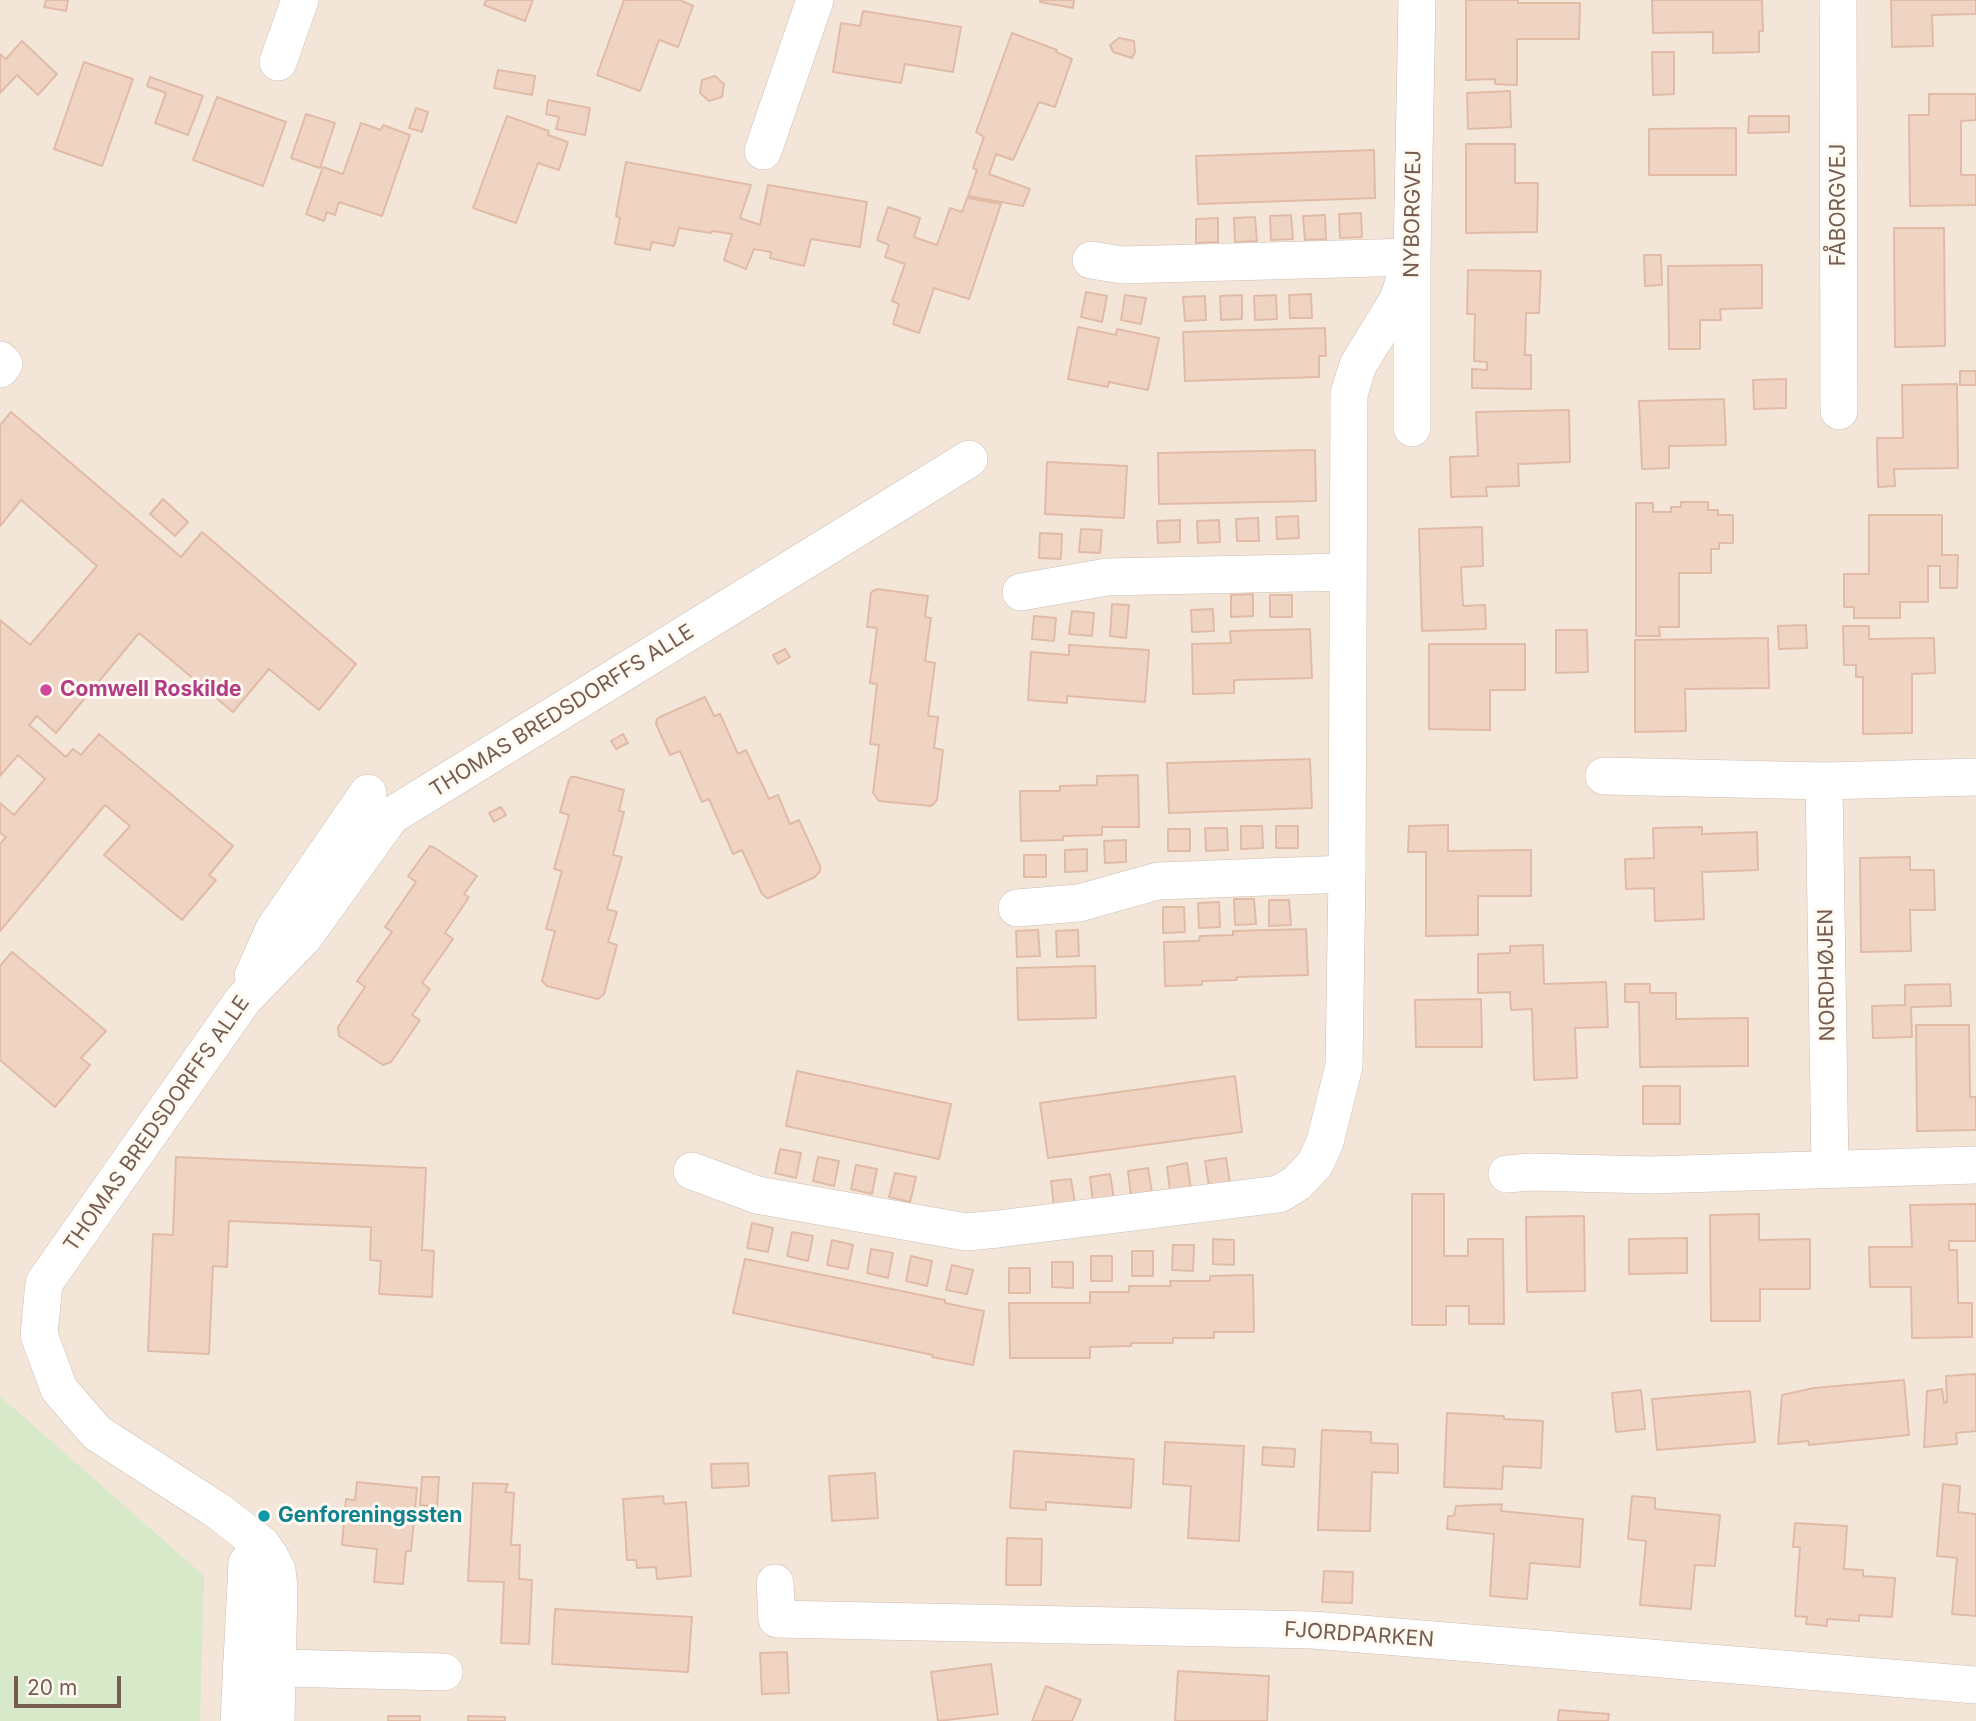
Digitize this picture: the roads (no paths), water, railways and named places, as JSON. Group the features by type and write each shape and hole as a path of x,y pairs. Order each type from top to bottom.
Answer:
{"street":[{"path":"278,62 300,0"},
{"path":"763,151 815,0"},
{"name":"NYBORGVEJ","path":"1412,428 1417,0"},
{"name":"FÅBORGVEJ","path":"1838,0 1839,411"},
{"path":"692,1171 757,1195 966,1232 1279,1194 1297,1183 1315,1164 1325,1142 1344,1066 1349,394 1358,365 1398,300 1412,257 1122,265 1091,260"},
{"path":"0,360 4,364 0,369"},
{"name":"THOMAS BREDSDORFFS ALLE","path":"276,1721 279,1588 277,1570 262,1545 218,1511 97,1433 59,1389 39,1335 44,1283 243,1000 304,937 391,816 969,459"},
{"path":"1021,592 1107,577 1347,572"},
{"path":"1604,776 1824,781 1976,777"},
{"name":"NORDHØJEN","path":"1824,781 1830,1168"},
{"path":"243,1000 274,929 368,793"},
{"path":"1017,908 1079,903 1158,881 1347,874"},
{"path":"1507,1174 1530,1171 1651,1175 1976,1166"},
{"path":"239,1721 247,1563 262,1545"},
{"name":"FJORDPARKEN","path":"775,1583 776,1619 1313,1630 1976,1685"},
{"path":"242,1667 444,1672"}],"place":[{"name":"Comwell Roskilde","path":"46,690"},
{"name":"Genforeningssten","path":"264,1516"}]}
